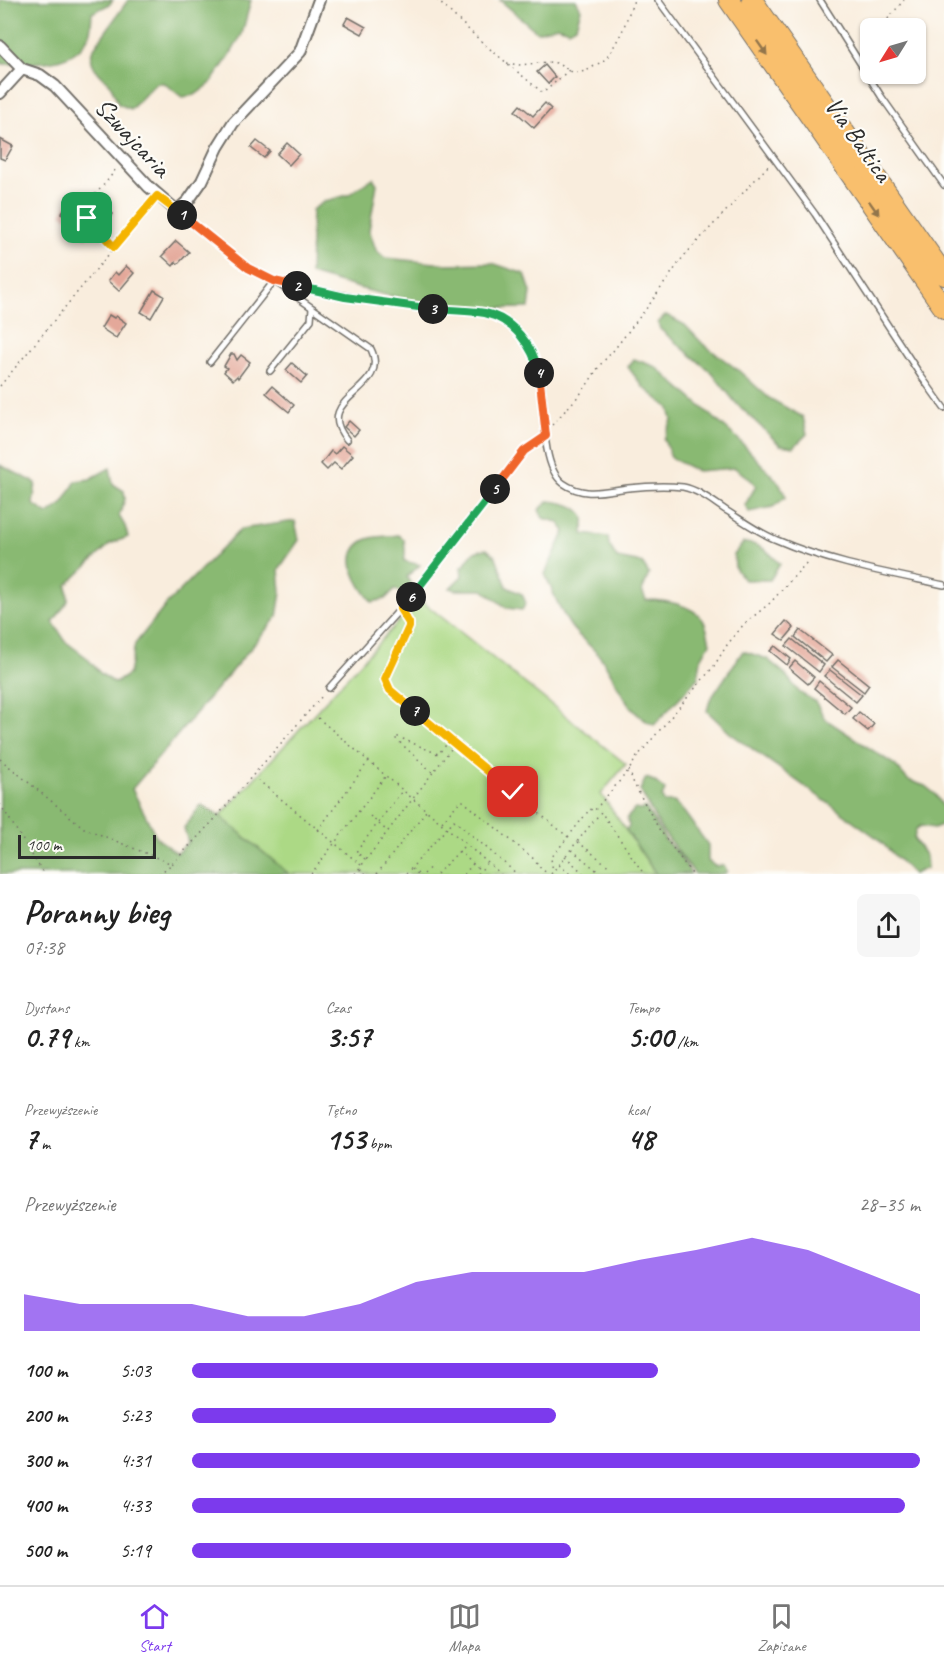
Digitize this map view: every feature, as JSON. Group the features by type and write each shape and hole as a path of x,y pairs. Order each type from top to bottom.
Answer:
{"highway":[{"name":"Via Baltica","path":"729,0 944,308"},
{"name":"Via Baltica","path":"752,0 944,275"}],"street":[{"name":"Szwajcaria","path":"0,46 22,69 40,75 55,86 157,196 177,212 188,201 201,181 233,123 253,108 300,52 319,0"},
{"path":"0,93 22,69"}],"lane":[{"path":"658,0 815,214 944,408"},
{"path":"819,0 944,185"},
{"path":"177,212 248,268 274,281 371,350 375,359 372,375 345,400 340,410 337,423 346,440"},
{"path":"274,281 345,297 485,313 512,327 533,353 539,371 546,436 553,469 561,481 576,491 592,494 630,488 684,487 702,494 775,540 813,555 944,585"},
{"path":"210,362 274,281"},
{"path":"270,371 311,320 312,308"},
{"path":"329,688 400,609 524,451 546,436"}],"path":[{"path":"437,0 543,93 569,70"},
{"path":"506,62 519,65 548,62 556,63 574,73 586,71 609,55 622,32 634,0"},
{"path":"889,18 904,0"},
{"path":"855,56 860,51"},
{"path":"114,247 93,226 85,210 88,202 115,171 123,158"},
{"path":"546,436 552,425 583,391 600,365 649,305 683,257 774,160"},
{"path":"0,386 157,196"},
{"path":"554,869 551,858 590,809 594,812 629,770 637,757 714,666 744,624 770,603 813,555"},
{"path":"400,609 409,627 385,679 390,690 568,837"},
{"path":"159,874 172,864 213,821 329,688"},
{"path":"318,718 501,874"},
{"path":"433,772 395,738 396,736 438,754 446,745"},
{"path":"355,874 451,749"},
{"path":"0,759 84,828 172,864"},
{"path":"318,830 368,761"},
{"path":"629,770 659,830 692,874"},
{"path":"311,874 386,776"},
{"path":"258,780 335,844 366,874"},
{"path":"366,860 356,852 403,790"},
{"path":"441,822 460,801 463,801 551,874 601,812 643,874"},
{"path":"0,804 44,874"},
{"path":"377,874 426,810"},
{"path":"370,816 387,831"},
{"path":"406,874 454,820 517,874"},
{"path":"577,841 611,868"},
{"path":"438,874 466,843"},
{"path":"571,849 601,874"},
{"path":"459,851 481,871"},
{"path":"565,856 584,874"},
{"path":"478,874 488,862"},
{"path":"464,874 473,864"},
{"path":"559,864 570,874"},
{"path":"424,874 432,865"},
{"path":"412,868 418,874"}],"green space":[{"path":"0,0 113,0 110,4 92,13 88,37 73,54 62,59 39,63 3,64 0,62"},
{"path":"128,0 251,0 242,34 210,84 195,95 182,97 164,83 156,83 131,109 118,104 111,87 96,70 91,57 92,51"},
{"path":"500,0 576,0 581,9 576,26 569,30 557,26 537,32"},
{"path":"373,178 377,184 369,230 376,250 385,258 445,264 492,263 525,274 531,292 529,308 445,305 404,299 310,274 312,210 325,201 348,195"},
{"path":"666,315 685,325 703,344 738,370 769,398 803,417 807,434 794,447 780,445 735,402 712,373 660,329 658,323"},
{"path":"634,359 656,367 738,439 780,484 786,497 773,507 749,512 745,505 756,486 735,468 697,471 671,458 664,439 672,420 669,408 643,387 628,367"},
{"path":"0,465 36,483 33,504 48,514 63,503 76,481 90,479 110,468 113,484 124,491 125,499 119,516 128,537 110,544 67,585 68,601 53,622 66,642 86,657 101,674 115,683 129,674 135,644 166,605 241,529 295,521 299,540 279,569 281,592 277,617 132,789 157,838 177,853 188,842 184,828 201,805 220,816 289,874 0,874"},
{"path":"549,501 569,505 578,510 584,518 583,534 608,537 609,545 617,558 642,563 649,574 642,591 646,600 669,602 685,607 692,610 704,622 710,643 701,659 698,678 654,725 644,720 629,705 601,658 572,628 557,602 545,574 565,531 558,522 543,518 539,510"},
{"path":"398,535 404,539 404,561 420,565 407,577 413,588 410,593 404,594 395,589 385,599 372,602 357,579 352,562 353,554 357,546 369,538"},
{"path":"743,543 764,549 780,564 770,580 744,580 735,568 734,555"},
{"path":"487,549 496,557 507,587 522,594 526,603 522,610 507,608 483,590 450,588 462,576 461,566 464,566 470,556 479,550"},
{"path":"419,599 626,764 601,794 656,874 289,874 220,816"},
{"path":"743,651 767,659 784,673 800,693 815,701 825,719 895,765 908,780 925,786 935,794 944,808 942,825 934,828 921,826 916,829 914,839 926,856 927,868 913,874 877,838 730,733 707,711 710,700"},
{"path":"646,778 665,790 662,797 664,802 674,802 684,812 708,845 708,861 715,866 724,865 727,871 724,874 695,874 661,829 640,790"},
{"path":"645,807 666,841 679,855 691,874 656,874 626,830 629,826 627,818 635,809 641,810"}],"building":[{"path":"348,17 366,27 362,34 344,24"},
{"path":"545,65 555,77 548,84 537,72"},
{"path":"545,103 551,109 534,128 515,111 520,105 533,116"},
{"path":"0,139 13,146 5,160 0,158"},
{"path":"257,141 270,151 264,158 251,148"},
{"path":"287,143 299,154 289,165 277,154"},
{"path":"69,201 77,206 69,219 61,214"},
{"path":"106,207 113,214 100,226 93,219"},
{"path":"75,222 90,232 86,238 70,229"},
{"path":"176,241 189,252 173,266 162,256"},
{"path":"126,266 134,273 119,291 108,281 115,272 118,275"},
{"path":"154,290 164,296 151,318 141,312"},
{"path":"109,315 114,318 116,316 126,323 116,338 101,328"},
{"path":"231,354 234,354 237,360 241,355 250,362 238,378 237,376 233,380 224,372 227,368 224,366"},
{"path":"292,363 307,376 301,383 286,370"},
{"path":"272,386 294,405 289,412 266,393"},
{"path":"349,421 359,430 354,436 344,427"},
{"path":"342,446 353,455 341,469 334,463 327,470 321,464 331,451 335,454"},
{"path":"786,621 794,628 784,640 775,634"},
{"path":"800,630 832,655 826,662 795,637"},
{"path":"792,639 824,665 819,672 786,646"},
{"path":"775,646 791,659 787,665 770,651"},
{"path":"838,660 869,685 864,692 832,667"},
{"path":"795,661 814,677 808,684 789,668"},
{"path":"830,670 862,695 856,702 824,676"},
{"path":"819,681 851,707 845,714 814,688"},
{"path":"859,712 874,724 868,731 853,719"}],"route":[{"path":"87,218 114,247 157,196 248,268 274,281 345,297 485,313 500,319 523,338 533,353 539,371 546,436 524,451 400,609 409,627 385,679 390,690 513,792"}]}
